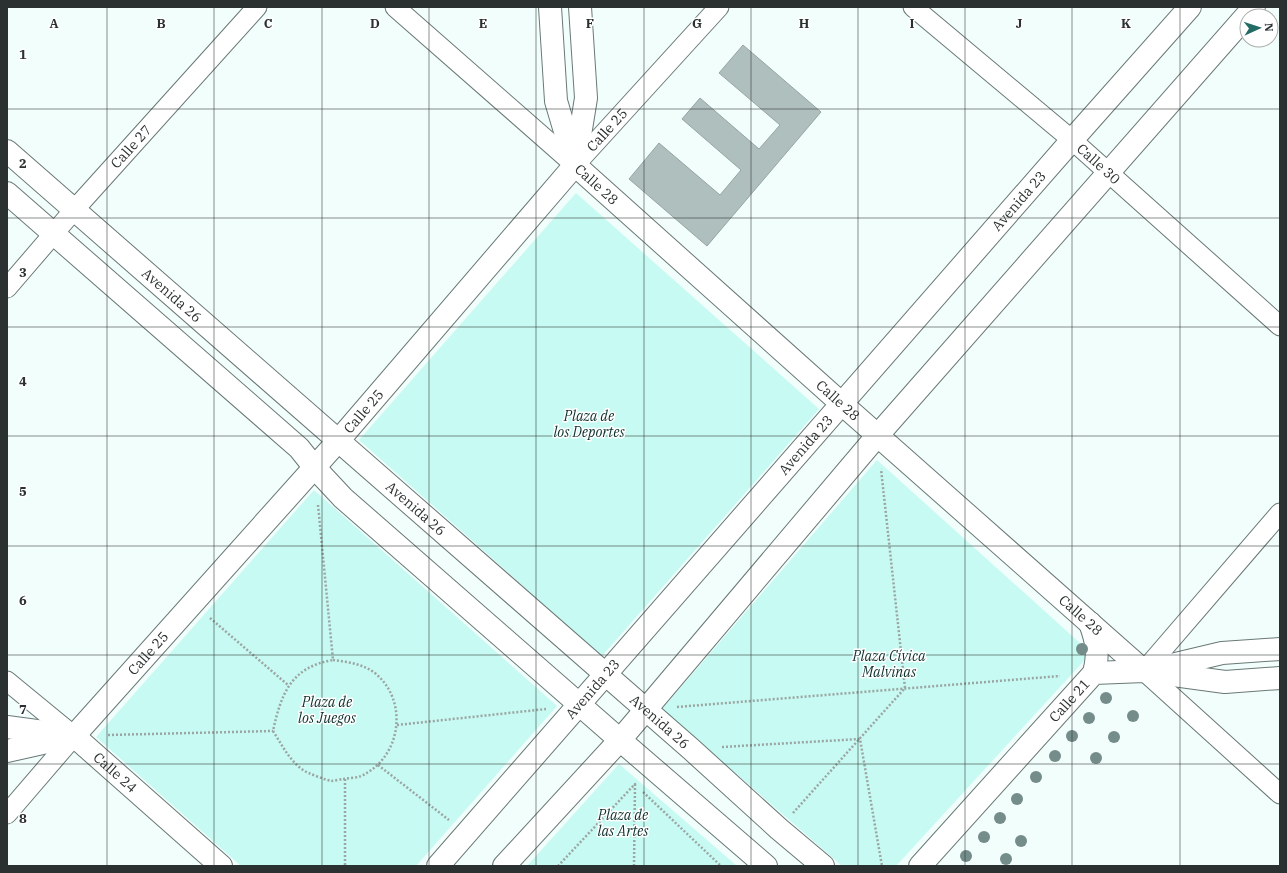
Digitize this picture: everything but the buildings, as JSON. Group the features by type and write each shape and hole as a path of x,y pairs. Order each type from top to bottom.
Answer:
{"main road":[{"path":"550,7 556,101 575,165"},
{"path":"575,165 586,98 580,7"},
{"name":"Avenida 23","path":"438,866 465,833 579,705 1190,7"},
{"path":"504,866 620,740 639,704 1254,7"},
{"name":"Avenida 26","path":"7,151 606,674 823,866"},
{"name":"Calle 28","path":"575,165 877,436 1144,671"},
{"name":"Calle 25","path":"74,736 315,468 575,165"},
{"path":"7,193 299,448 315,468 343,498 579,705 766,866"},
{"path":"1090,623 1098,649 1094,673"},
{"path":"1144,671 1222,653 1280,649"},
{"path":"1144,671 1225,682 1280,678"},
{"name":"Calle 21","path":"920,866 1094,673 1144,671"},
{"path":"7,726 74,736"},
{"path":"7,751 74,736"},
{"name":"Calle 24","path":"74,736 221,866"}],"street":[{"name":"Calle 27","path":"7,288 74,210 257,7"},
{"name":"Calle 28","path":"395,7 575,165"},
{"name":"Calle 25","path":"575,165 719,7"},
{"name":"Calle 30","path":"913,7 1072,140 1280,326"},
{"path":"1144,671 1280,513"},
{"name":"Calle 28","path":"1144,671 1280,794"},
{"name":"Calle 24","path":"7,681 74,736"},
{"name":"Calle 25","path":"7,814 74,736"}],"path":[{"path":"779,828 905,688 877,436"},
{"path":"315,468 333,660"},
{"path":"194,604 288,685"},
{"path":"333,660 354,662 375,674 389,690 396,710 397,725 392,745 378,765 360,776 331,781 304,771 288,756 273,731 288,685 303,670 322,662 333,660"},
{"path":"639,704 905,688 1094,673"},
{"path":"397,725 579,705"},
{"path":"74,736 273,731"},
{"path":"691,749 860,739"},
{"path":"860,739 882,866"},
{"path":"378,765 465,833"},
{"path":"345,778 345,866"},
{"path":"558,866 635,784"},
{"path":"634,866 635,784"},
{"path":"635,784 721,866"}],"green space":[{"name":"Plaza de los Deportes","path":"576,193 819,409 602,656 359,440"},
{"name":"Plaza Cívica Malvinas","path":"877,460 1081,644 1086,651 1086,656 1082,663 896,866 842,866 662,709"},
{"name":"Plaza de los Juegos","path":"314,490 557,706 416,866 241,866 96,737"},
{"name":"Plaza de las Artes","path":"619,764 737,866 527,866"}]}
